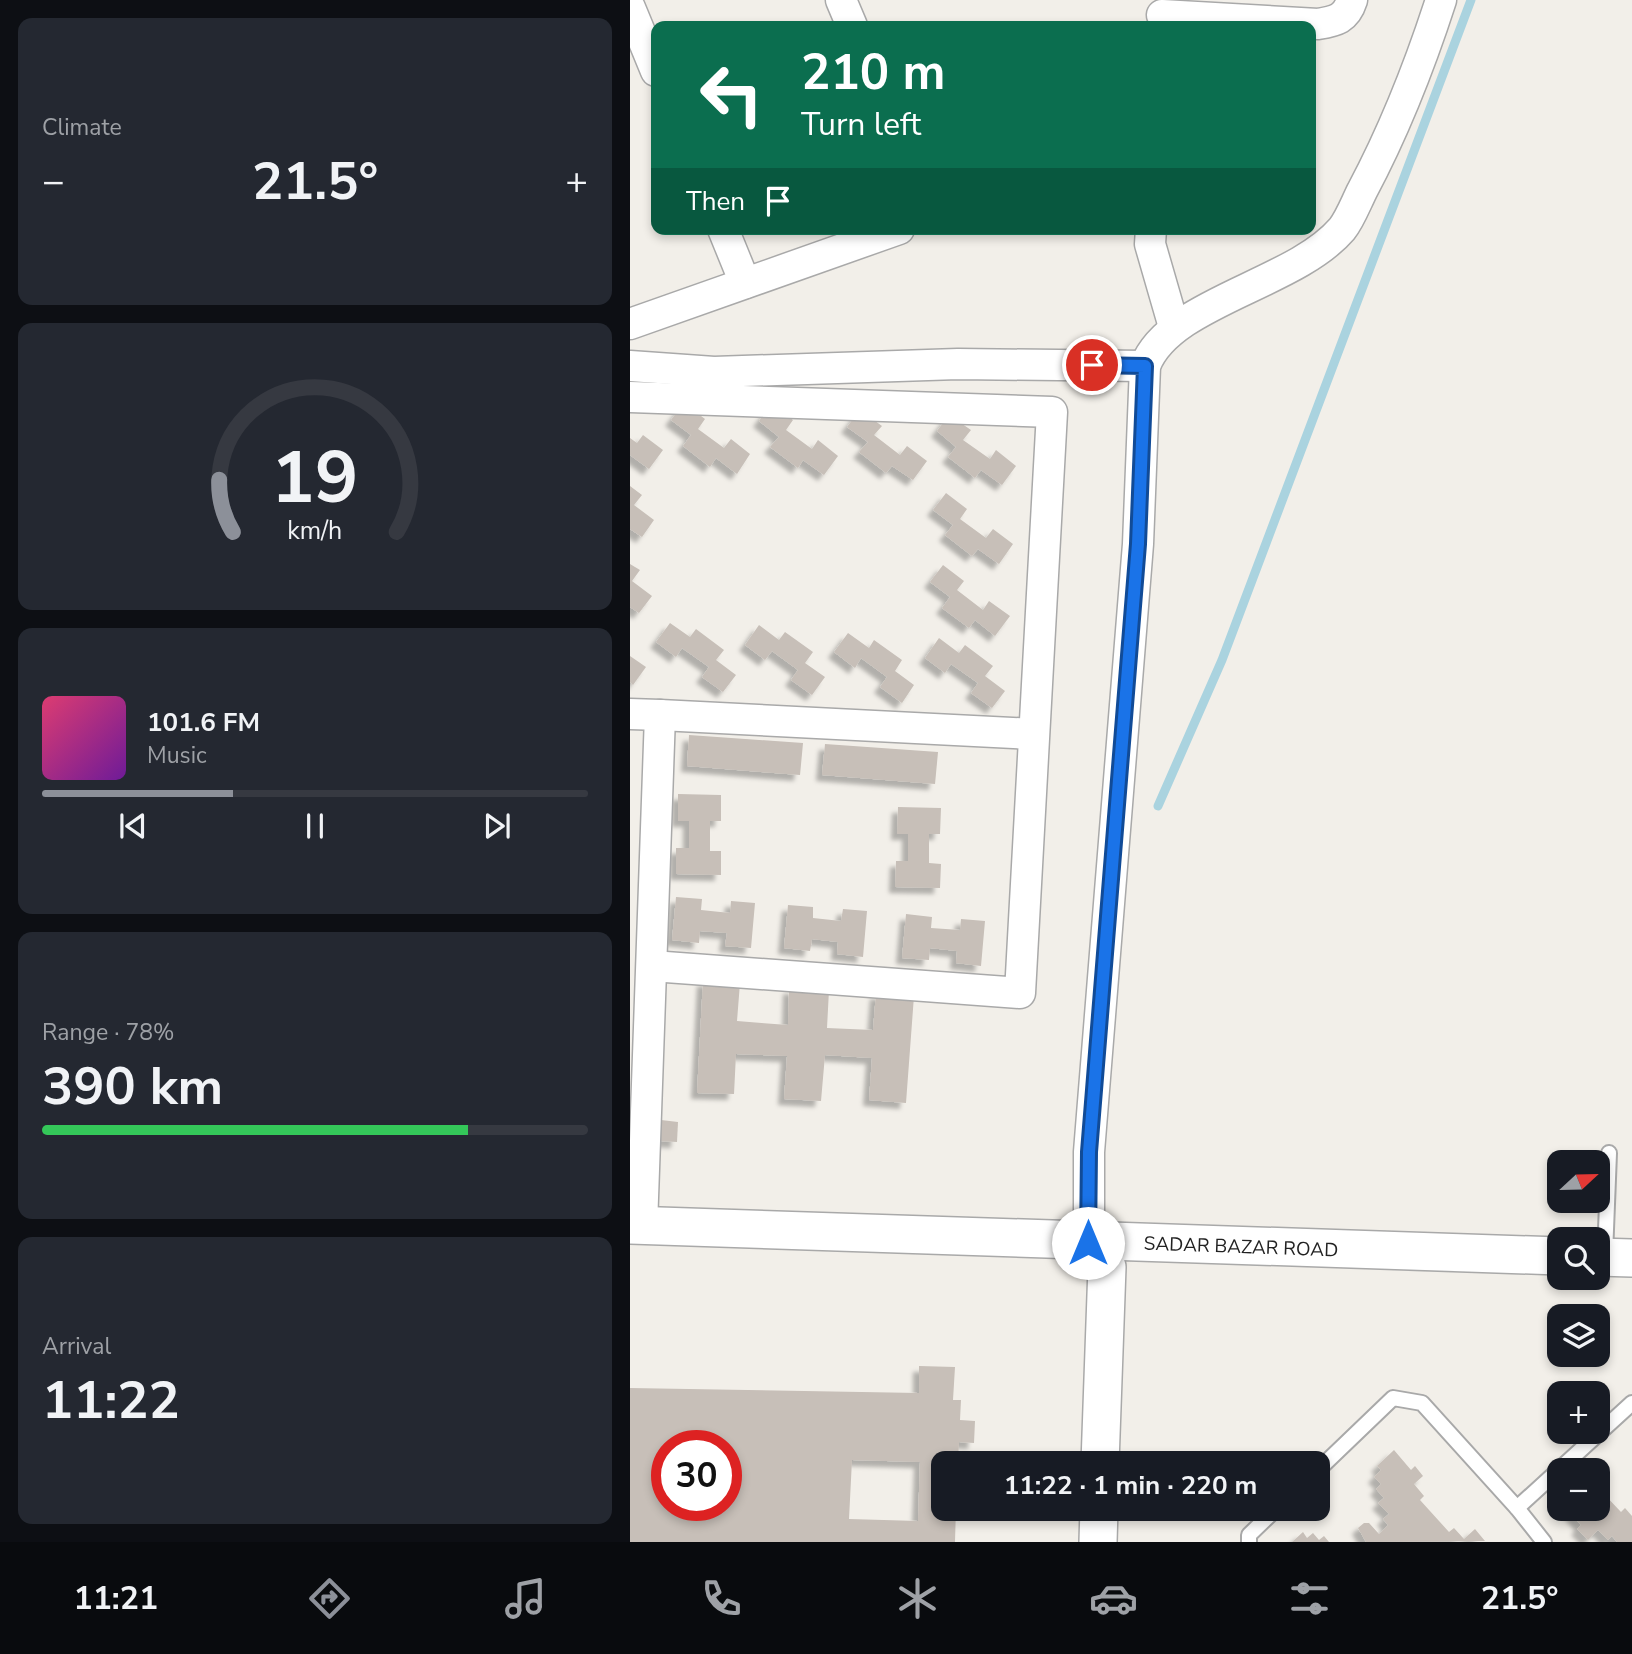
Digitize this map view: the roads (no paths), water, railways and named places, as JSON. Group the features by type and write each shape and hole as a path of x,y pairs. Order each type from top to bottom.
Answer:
{"street":[{"path":"841,0 850,21"},
{"path":"1316,24 1336,21 1348,13 1352,0"},
{"path":"1100,1451 1107,1267 1088,1243 1089,1152 1138,544 1145,366 1151,350 1174,327 1313,254 1342,228 1378,161 1441,0"},
{"path":"630,8 651,59"},
{"path":"1162,14 1271,21"},
{"path":"725,235 745,283"},
{"path":"630,324 882,235"},
{"path":"1150,235 1150,244 1174,327"},
{"path":"630,366 715,372 958,364 1145,366"},
{"path":"630,397 1052,412 1020,993 652,966"},
{"path":"630,714 1033,734"},
{"path":"636,1226 637,1117 652,966 660,715"},
{"name":"SADAR BAZAR ROAD","path":"636,1226 1088,1243 1547,1256"},
{"path":"1098,1521 1098,1542"}],"lane":[{"path":"1610,1188 1612,1257"},
{"path":"1330,1459 1394,1398 1422,1404 1517,1508 1544,1542"},
{"path":"1517,1508 1632,1403"},
{"path":"1250,1542 1249,1535 1264,1521"}],"waterway":[{"path":"1158,806 1222,660 1471,0"}]}
